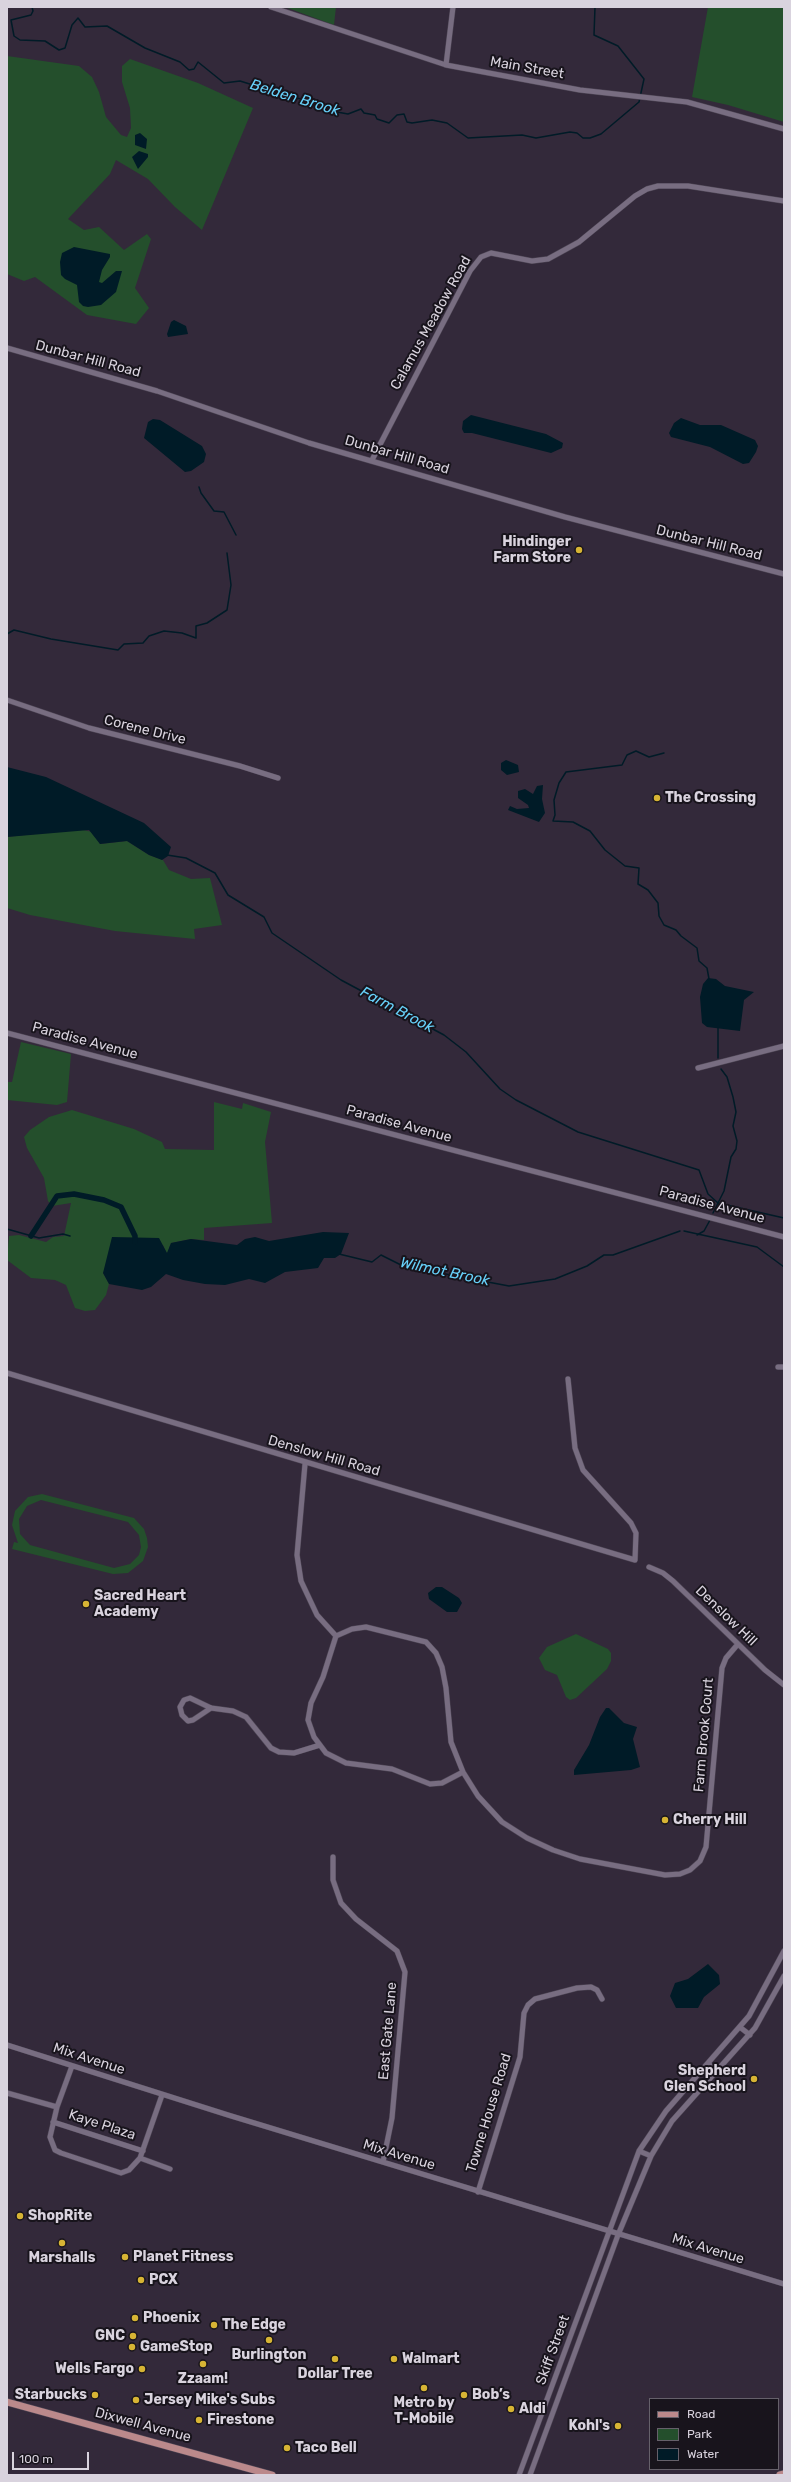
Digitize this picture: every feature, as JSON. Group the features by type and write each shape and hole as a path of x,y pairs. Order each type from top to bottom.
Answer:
{"main road":[{"name":"Dixwell Avenue","path":"7,2402 272,2475"},
{"path":"780,2475 784,2474"}],"street":[{"name":"Main Street","path":"271,7 446,65 580,90 642,96 702,105 784,129"},
{"path":"446,65 453,7"},
{"name":"Calamus Meadow Road","path":"372,460 442,323 474,264 481,257 496,253 532,261 548,259 579,242 635,196 647,189 658,186 688,186 784,201"},
{"name":"Dunbar Hill Road","path":"7,348 157,391 289,437 565,517 784,574"},
{"name":"Corene Drive","path":"7,700 89,728 240,766 278,778"},
{"name":"Paradise Avenue","path":"7,1033 784,1237"},
{"path":"698,1068 784,1046"},
{"name":"Denslow Hill Road","path":"7,1374 305,1464 365,1479 635,1560 636,1533 631,1523 583,1470 575,1448 568,1380"},
{"path":"305,1464 297,1555 301,1581 317,1615 336,1636 323,1677 312,1703 308,1720 314,1737 326,1753 346,1763 392,1769 430,1784 442,1783 463,1772"},
{"name":"Denslow Hill","path":"649,1567 663,1573 673,1581 738,1644 784,1685"},
{"name":"Farm Brook Court","path":"336,1636 352,1629 366,1627 426,1642 436,1652 442,1667 446,1688 451,1742 463,1772 478,1796 502,1822 527,1838 580,1859 665,1875 680,1874 690,1870 700,1861 706,1847 722,1668 726,1658 738,1644"},
{"path":"211,1708 193,1720 188,1721 182,1714 180,1706 184,1700 190,1698 211,1708 233,1711 246,1717 271,1748 279,1752 294,1753 320,1745"},
{"name":"East Gate Lane","path":"333,1857 333,1880 342,1903 356,1919 397,1951 405,1972 392,2118 383,2162"},
{"name":"Skiff Street","path":"519,2475 639,2151 658,2120 741,2028 756,2004 784,1952"},
{"name":"Skiff Street","path":"530,2475 618,2235 651,2156 672,2121 750,2035 784,1976"},
{"name":"Towne House Road","path":"478,2192 520,2057 524,2013 528,2005 535,1999 577,1988 591,1988 597,1990 602,1999"},
{"path":"741,2028 750,2035"},
{"name":"Mix Avenue","path":"7,2045 162,2095 618,2235 784,2284"},
{"path":"708,2064 716,2072"},
{"name":"Kaye Plaza","path":"72,2066 53,2122 51,2141 55,2150 121,2172 129,2170 140,2158"},
{"path":"7,2092 57,2107"},
{"path":"162,2095 140,2158 170,2169"},
{"name":"Kaye Plaza","path":"53,2122 143,2150"},
{"path":"639,2151 651,2156"}],"green space":[{"path":"285,7 336,7 334,25 304,14"},
{"path":"708,7 784,7 784,122 728,105 692,97"},
{"path":"7,56 79,66 92,77 99,92 106,117 121,135 127,137 131,128 130,108 122,82 122,66 130,59 198,83 253,108 202,230 175,207 148,179 116,160 110,174 68,219 84,230 99,227 124,250 147,234 151,239 135,288 149,308 136,324 87,315 35,277 24,281 7,274"},
{"path":"79,829 92,832 100,844 127,841 149,855 163,860 169,870 191,879 210,878 222,925 194,929 195,939 115,931 30,915 7,908 7,837"},
{"path":"21,1042 71,1054 67,1102 57,1105 7,1100 7,1082 12,1082"},
{"path":"214,1102 242,1109 243,1103 271,1112 265,1142 272,1223 204,1228 204,1240 191,1239 171,1243 167,1254 163,1245 103,1273 109,1284 106,1295 95,1310 85,1311 75,1308 66,1285 55,1280 31,1278 7,1260 9,1236 19,1235 46,1242 53,1237 64,1236 71,1203 52,1206 48,1201 44,1178 27,1148 24,1137 30,1130 49,1117 72,1110 134,1129 162,1142 165,1149 214,1150"},
{"path":"42,1494 134,1518 144,1529 147,1538 148,1547 143,1561 128,1573 113,1574 12,1549 14,1542 18,1543 12,1525 15,1511 28,1497","holes":["41,1500 128,1522 139,1535 141,1547 139,1555 130,1564 114,1568 30,1545 20,1534 19,1519 27,1506"]},
{"path":"576,1634 608,1649 611,1653 611,1661 607,1669 576,1698 570,1700 566,1697 557,1675 545,1670 539,1658 547,1647"}],"water":[{"path":"140,133 147,139 146,149 135,145 135,135"},
{"path":"139,151 148,154 148,157 138,169 132,157"},
{"path":"74,247 110,254 110,257 102,270 99,282 102,283 116,271 122,271 116,292 101,305 88,307 83,306 79,302 77,285 65,279 61,275 60,262 62,253"},
{"path":"174,320 186,326 188,334 168,337 167,334 171,322"},
{"path":"471,415 546,434 563,443 562,448 551,453 472,433 464,433 462,429 463,421"},
{"path":"681,418 700,425 721,425 755,440 758,446 756,452 749,463 743,464 710,447 671,437 669,433 674,423"},
{"path":"153,419 160,420 202,446 206,454 204,462 191,471 185,472 144,438 148,422"},
{"path":"506,760 518,765 519,772 507,775 501,770 501,763"},
{"path":"7,767 46,777 144,823 171,847 168,856 162,860 149,855 127,841 100,844 89,830 7,837"},
{"path":"543,785 542,799 545,813 539,822 508,810 510,806 517,809 529,808 528,805 518,798 518,791 525,789 533,794 537,786"},
{"path":"708,978 716,979 725,986 754,992 744,1000 740,1031 707,1027 702,1023 700,997 703,984"},
{"path":"323,1232 349,1233 341,1254 335,1258 324,1258 318,1268 285,1272 265,1283 249,1279 225,1285 205,1284 183,1280 166,1274 151,1287 142,1290 109,1284 103,1273 112,1237 159,1238 167,1253 171,1243 191,1239 237,1245 245,1239 255,1237 269,1241"},
{"path":"436,1587 442,1587 459,1598 462,1603 457,1612 447,1612 429,1599 428,1593"},
{"path":"606,1708 609,1708 624,1723 637,1727 633,1739 640,1767 631,1770 574,1775 574,1770 589,1745 600,1717"},
{"path":"708,1964 719,1975 720,1984 704,1997 698,2008 676,2008 670,1996 675,1983 688,1979"}],"waterway":[{"name":"Belden Brook","path":"32,7 33,11 31,15 11,20 14,36 20,40 45,41 59,50 65,48 72,25 78,18 85,27 107,26 145,48 180,62 189,70 194,69 198,62 224,83 240,81 295,98 311,100 326,110 348,114 361,109 364,113 375,115 377,119 389,123 397,115 404,114 407,122 412,123 432,120 447,123 468,138 522,135 536,138 570,132 577,133 583,138 590,138 601,134 639,102 644,79 618,46 594,35 595,7"},
{"path":"199,487 201,493 214,511 224,512 236,535"},
{"path":"7,634 14,630 51,639 118,650 124,644 143,643 149,636 164,631 182,633 196,638 196,626 207,623 227,610 231,585 227,553"},
{"path":"664,753 649,757 636,751 627,755 622,765 566,772 559,783 554,800 555,815 553,821 573,822 590,831 605,850 625,866 639,868 638,884 648,890 658,903 659,916 664,925 676,930 681,936 697,948 699,961 707,968 709,979"},
{"name":"Farm Brook","path":"167,855 186,858 215,873 228,895 264,917 272,933 341,980 444,1035 466,1052 500,1089 516,1100 578,1132 699,1170 708,1194 718,1203 784,1218"},
{"path":"718,1028 718,1058"},
{"path":"713,1213 724,1191 731,1157 736,1149 737,1141 733,1126 736,1112 733,1097 727,1077 721,1069"},
{"path":"31,1236 57,1196 74,1194 104,1200 121,1207 135,1236 135,1242"},
{"path":"697,1235 704,1231 710,1220"},
{"name":"Wilmot Brook","path":"7,1229 39,1238 63,1234 70,1236"},
{"name":"Wilmot Brook","path":"339,1254 372,1262 381,1255 403,1266 509,1286 555,1279 587,1266 604,1255 613,1255 680,1231"},
{"name":"Wilmot Brook","path":"684,1231 757,1247 784,1267"}],"place":[{"name":"Hindinger Farm Store","path":"579,550"},
{"name":"The Crossing","path":"657,798"},
{"name":"Sacred Heart Academy","path":"86,1604"},
{"name":"Cherry Hill","path":"665,1820"},
{"name":"Shepherd Glen School","path":"754,2079"},
{"name":"ShopRite","path":"20,2216"},
{"name":"Marshalls","path":"62,2243"},
{"name":"Planet Fitness","path":"125,2257"},
{"name":"PCX","path":"141,2280"},
{"name":"Phoenix","path":"135,2318"},
{"name":"The Edge","path":"214,2325"},
{"name":"GNC","path":"133,2336"},
{"name":"Burlington","path":"269,2340"},
{"name":"GameStop","path":"132,2347"},
{"name":"Dollar Tree","path":"335,2359"},
{"name":"Walmart","path":"394,2359"},
{"name":"Zzaam!","path":"203,2364"},
{"name":"Wells Fargo","path":"142,2369"},
{"name":"Metro by T-Mobile","path":"424,2388"},
{"name":"Starbucks","path":"95,2395"},
{"name":"Bob’s","path":"464,2395"},
{"name":"Jersey Mike's Subs","path":"136,2400"},
{"name":"Aldi","path":"511,2409"},
{"name":"Firestone","path":"199,2420"},
{"name":"Kohl's","path":"618,2426"},
{"name":"Taco Bell","path":"287,2448"}]}
